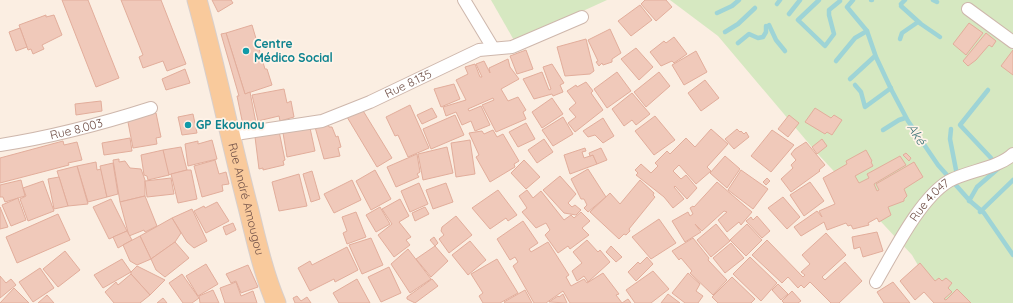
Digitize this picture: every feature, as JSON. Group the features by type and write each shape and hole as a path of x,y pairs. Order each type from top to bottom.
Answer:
{"main road":[{"name":"Rue André Amougou","path":"197,0 209,44 229,135 266,278 276,303"}],"street":[{"path":"464,0 493,48"},
{"path":"968,9 1013,42"},
{"name":"Rue 8.135","path":"229,135 322,121 370,102 479,50 512,46 582,17"},
{"name":"Rue 8.003","path":"0,145 90,127 151,108"},
{"name":"Rue 4.047","path":"876,282 911,222 932,195 948,182 967,173 1003,161 1013,154"}],"green space":[{"path":"491,0 607,0 515,42"},
{"path":"670,0 1013,0 1013,303 940,303 912,255 816,152 718,36"}],"building":[{"path":"62,0 88,0 119,78 96,87"},
{"path":"121,0 161,0 186,64 167,71 163,61 143,68 139,57 143,55"},
{"path":"212,0 231,0 233,3 218,12"},
{"path":"645,0 666,0 672,7 656,21 641,4"},
{"path":"640,5 652,20 631,36 618,21"},
{"path":"46,15 46,17 54,15 62,35 42,45 44,49 33,54 31,49 28,50 19,25"},
{"path":"969,23 983,33 966,55 953,44"},
{"name":"Centre Médico Social","path":"252,25 265,69 267,69 272,85 245,94 226,33"},
{"path":"20,28 27,47 16,51 9,32"},
{"path":"610,29 621,53 612,59 612,62 603,65 602,63 599,66 596,62 598,61 588,40"},
{"path":"226,33 245,94 250,92 256,123 243,125 237,96 239,96 221,34"},
{"path":"986,33 996,41 992,47 989,45 976,60 968,66 963,61"},
{"path":"674,37 687,54 674,63 672,61 661,66 650,52 664,41 666,43"},
{"path":"586,39 594,71 590,74 565,76 557,47"},
{"path":"636,48 653,67 639,80 621,59"},
{"path":"526,50 533,69 517,74 510,56"},
{"path":"1013,50 1013,75 1001,66"},
{"path":"696,51 707,72 684,85 672,65"},
{"path":"508,59 510,67 519,79 501,89 508,101 518,97 526,110 523,112 526,119 496,132 482,105 494,100 493,98 468,109 469,111 481,106 490,125 475,131 471,121 462,125 456,112 446,116 443,107 466,100 456,80 468,74 465,67 475,64 480,77 482,77 476,64 484,61 490,73 489,68"},
{"path":"552,64 564,83 560,85 563,92 553,96 552,94 534,99 523,79 542,72 549,90 551,89 543,67"},
{"path":"185,69 190,83 166,90 162,79"},
{"path":"617,72 631,91 607,108 594,89"},
{"path":"659,72 670,86 646,107 634,92"},
{"path":"705,80 719,98 701,111 688,93"},
{"path":"586,82 593,91 591,93 603,110 575,132 568,123 576,117 569,109 576,103 567,91 576,85 577,87"},
{"path":"454,84 460,99 441,107 434,89"},
{"path":"284,89 287,103 291,101 294,117 280,121 279,116 258,121 252,95"},
{"path":"632,93 650,114 636,125 632,120 624,126 612,109"},
{"path":"552,98 563,114 542,128 532,112"},
{"path":"101,101 102,111 76,115 75,104"},
{"path":"410,105 429,148 408,157 398,135 395,136 386,117"},
{"path":"432,108 437,117 422,124 417,115"},
{"path":"815,108 831,118 834,115 842,120 832,135 827,132 825,134 805,122"},
{"path":"362,109 392,158 377,167 347,117"},
{"path":"156,113 161,137 156,138 157,144 133,148 127,117"},
{"name":"GP Ekounou","path":"193,114 197,133 182,135 178,117"},
{"path":"455,115 464,135 431,149 423,129"},
{"path":"789,115 799,123 788,137 778,129"},
{"path":"655,116 675,140 654,155 635,131"},
{"path":"563,117 573,134 553,146 542,130"},
{"path":"603,118 614,136 603,143 595,135 588,137 583,131"},
{"path":"526,123 535,139 518,147 509,132"},
{"path":"328,124 329,127 332,127 336,137 338,136 341,147 338,148 340,156 324,159 315,127"},
{"path":"310,128 315,151 287,157 283,133"},
{"path":"711,129 728,144 707,167 711,171 696,184 679,165 673,171 681,179 686,175 697,188 687,199 675,186 674,187 684,199 673,208 664,197 636,175 638,173 635,170 641,164 651,173 658,166 655,163 667,151 670,154 686,138 695,147"},
{"path":"737,129 744,134 746,132 749,137 734,149 725,139"},
{"path":"493,130 497,137 503,134 519,161 514,164 515,167 490,182 476,157 479,155 469,133 482,131 484,134"},
{"path":"772,130 794,145 771,172 751,156"},
{"path":"279,131 285,160 283,161 284,165 263,170 263,168 259,169 255,137"},
{"path":"130,138 132,151 104,155 102,143"},
{"path":"544,139 553,152 537,163 528,150"},
{"path":"822,139 827,146 817,154 812,147"},
{"path":"212,140 217,159 188,166 185,144 198,141 198,144"},
{"path":"470,140 475,174 456,177 451,143"},
{"path":"63,141 64,145 77,142 82,160 68,163 69,165 0,183 0,158"},
{"path":"806,142 825,165 819,170 820,171 791,192 781,179 793,168 791,165 796,160 791,154 795,149"},
{"path":"181,147 187,170 168,175 163,150"},
{"path":"447,147 453,173 423,180 418,154"},
{"path":"585,148 586,151 582,152 584,158 593,155 597,164 570,174 564,155"},
{"path":"601,148 607,160 597,164 593,155 590,156 589,153"},
{"path":"163,150 169,175 148,180 147,176 144,175 141,155"},
{"path":"866,150 873,166 855,176 859,183 869,178 867,174 900,156 906,165 874,184 877,191 879,190 876,184 914,162 923,177 904,189 907,196 904,201 888,207 891,215 879,222 877,218 868,223 869,225 853,229 851,225 848,226 846,223 827,230 824,222 801,236 794,227 817,211 822,217 819,211 835,204 823,178 847,164 846,161"},
{"path":"906,153 911,158 909,161 903,155"},
{"path":"417,154 420,172 417,174 419,177 396,187 387,167"},
{"path":"725,156 740,169 727,188 710,173"},
{"path":"119,159 119,162 125,161 130,168 141,169 145,180 145,196 120,202 113,160"},
{"path":"215,160 219,174 226,172 229,184 222,185 223,191 202,197 194,166"},
{"path":"524,160 540,177 526,189 511,173"},
{"path":"96,162 97,170 101,169 107,197 88,202 77,166"},
{"path":"113,163 118,194 107,197 100,166"},
{"path":"77,166 88,204 68,206 57,171"},
{"path":"588,169 606,197 588,212 584,208 587,205 584,199 581,199 571,179"},
{"path":"191,170 197,199 178,203 171,174"},
{"path":"375,170 391,199 371,210 356,181"},
{"path":"741,170 768,189 753,209 728,190"},
{"path":"312,171 320,199 311,202 303,174"},
{"path":"299,174 307,206 279,211 272,182"},
{"path":"560,176 576,194 568,203 572,207 575,205 581,210 576,215 564,213 543,190"},
{"path":"59,177 68,206 54,209 48,179"},
{"path":"171,178 174,194 147,197 145,181"},
{"path":"767,178 770,181 766,185 763,182"},
{"path":"21,180 25,196 5,202 3,197 0,197 0,185"},
{"path":"352,180 361,200 334,213 324,194"},
{"path":"640,180 654,193 653,195 655,197 629,229 630,231 619,239 590,212 610,193 620,204"},
{"path":"43,181 54,211 28,221 20,199 26,196 23,188"},
{"path":"717,182 752,212 741,225 739,222 727,232 718,220 727,212 724,211 702,231 695,224 701,232 685,242 672,221 688,212 690,216 693,214 690,208 693,206 694,207"},
{"path":"810,182 824,201 804,216 790,195"},
{"path":"419,183 428,204 410,212 401,191"},
{"path":"446,183 453,202 433,209 426,190"},
{"path":"498,190 517,215 508,221 506,218 490,229 472,208"},
{"path":"527,190 533,198 541,191 564,220 571,215 574,218 581,212 590,221 582,228 589,235 570,249 568,246 558,253 545,235 550,230 546,223 536,228 522,212 527,208 519,196"},
{"path":"145,196 157,226 145,232 144,230 129,236 120,202"},
{"path":"783,197 800,217 787,229 768,208"},
{"path":"18,198 26,220 11,226 2,205"},
{"path":"111,199 127,231 109,239 93,207"},
{"path":"400,199 409,216 399,222 411,237 406,240 410,245 394,257 378,235 392,224 382,209"},
{"path":"217,202 229,221 206,233 194,211 204,206 205,208"},
{"path":"0,207 8,227 0,229"},
{"path":"380,207 390,224 376,232 366,215"},
{"path":"425,207 429,214 415,221 412,213"},
{"path":"192,209 207,241 194,248 187,242 172,218"},
{"path":"356,212 366,237 347,244 343,233 347,231 342,217"},
{"path":"58,214 70,240 17,263 6,237"},
{"path":"456,216 472,235 449,253 439,239 444,235 441,231 442,227"},
{"path":"757,216 770,231 762,238 746,221 751,217 753,220"},
{"path":"172,218 181,233 175,242 151,259 140,236"},
{"path":"659,219 676,243 651,259 632,237"},
{"path":"523,221 538,243 529,249 531,252 548,242 569,275 566,277 571,286 584,279 587,283 603,273 619,294 616,295 622,303 570,303 563,291 546,303 534,303 513,266 518,262 515,257 510,260 497,239"},
{"path":"233,223 236,230 226,235 223,227"},
{"path":"716,224 730,241 711,257 697,240"},
{"path":"747,224 762,240 746,256 730,240"},
{"path":"127,231 132,240 118,248 113,237"},
{"path":"877,232 883,251 863,257 860,247 854,249 852,237"},
{"path":"826,233 846,255 822,277 825,280 845,262 862,281 839,303 831,303 810,282 804,288 801,285 798,288 788,277 782,283 752,255 767,240 803,277 805,275 801,272 810,264 802,255"},
{"path":"140,236 151,259 137,265 130,261 123,245"},
{"path":"434,237 438,243 435,246 430,240"},
{"path":"371,238 383,265 362,274 349,245"},
{"path":"693,238 709,258 708,260 727,280 713,295 690,273 692,271 681,258 679,260 672,251"},
{"path":"587,240 598,252 600,250 610,262 588,282 584,276 577,281 572,271 582,263 573,252"},
{"path":"470,241 486,260 468,275 452,255"},
{"path":"175,242 189,258 165,277 156,270 151,259"},
{"path":"731,243 744,258 725,273 713,258"},
{"path":"435,246 448,261 431,277 416,259"},
{"path":"611,246 622,257 616,262 606,252"},
{"path":"347,247 358,270 335,282 334,279 310,291 298,268 310,261 312,265"},
{"path":"408,249 431,279 410,293 391,264"},
{"path":"65,251 80,270 58,287 43,269"},
{"path":"647,257 653,264 636,281 628,272 638,262 640,264"},
{"path":"750,257 777,283 761,301 733,274"},
{"path":"122,259 131,272 103,288 94,275"},
{"path":"497,259 518,293 500,303 483,303 479,296 483,293 471,274"},
{"path":"920,263 935,281 939,278 942,281 946,278 952,283 948,288 952,292 944,299 946,300 957,289 971,303 934,303 924,292 915,300 900,281"},
{"path":"206,264 218,284 198,296 186,276"},
{"path":"248,265 258,287 241,293 236,281 231,283 226,274"},
{"path":"137,266 165,280 150,295 131,274"},
{"path":"389,267 401,293 381,302 368,277"},
{"path":"40,268 54,288 33,302 19,282"},
{"path":"653,271 669,289 651,303 635,303 626,290"},
{"path":"688,273 700,284 696,291 703,296 698,303 685,303 672,293"},
{"path":"131,274 150,295 140,303 114,303 105,292 116,282 118,285"},
{"path":"182,274 199,298 192,303 183,303 169,283"},
{"path":"0,276 6,283 11,279 16,285 0,298"},
{"path":"732,277 755,299 751,303 718,303 712,297"},
{"path":"357,279 370,303 339,303 333,293"},
{"path":"432,279 438,286 415,303 407,299 407,297"},
{"path":"236,282 241,296 253,291 257,303 225,303 220,288"},
{"path":"893,282 910,303 884,303 877,292"},
{"path":"778,284 788,294 781,300 772,290"},
{"path":"14,288 29,303 0,303"},
{"path":"213,290 219,303 200,303 199,296"},
{"path":"525,290 532,303 504,302"},
{"path":"792,291 801,301 798,303 784,303 782,301"},
{"path":"563,294 567,303 549,302 558,296 559,297"},
{"path":"668,294 680,303 661,303"},
{"path":"47,295 54,303 38,303"},
{"path":"297,296 301,301 307,297 311,303 295,303 293,298"},
{"path":"163,298 167,303 157,303"},
{"path":"628,299 631,303 622,303"}],"waterway":[{"path":"717,13 732,6 739,0"},
{"path":"777,4 780,0"},
{"path":"789,14 800,0"},
{"path":"819,0 798,20 825,46 834,34 829,10 840,1"},
{"name":"Aké","path":"853,0 847,7 867,31 876,57 908,121 938,165 970,201 984,213 1013,255"},
{"path":"901,4 905,0"},
{"path":"933,0 937,2"},
{"path":"901,6 921,24 940,37"},
{"path":"725,32 738,24 755,8"},
{"path":"900,39 902,33 918,22"},
{"path":"769,25 776,40 785,51"},
{"path":"738,43 749,34 758,38 763,37 766,32 766,26"},
{"path":"836,61 855,38 867,31"},
{"path":"850,79 875,56"},
{"path":"855,85 861,92 865,107 891,88"},
{"path":"988,90 960,125 991,158"},
{"path":"883,130 905,118"},
{"path":"951,129 950,139 957,175"},
{"path":"969,201 977,187 1000,167"},
{"path":"980,212 1013,180"}],"place":[{"name":"Centre Médico Social","path":"246,51"},
{"name":"GP Ekounou","path":"188,125"}]}
